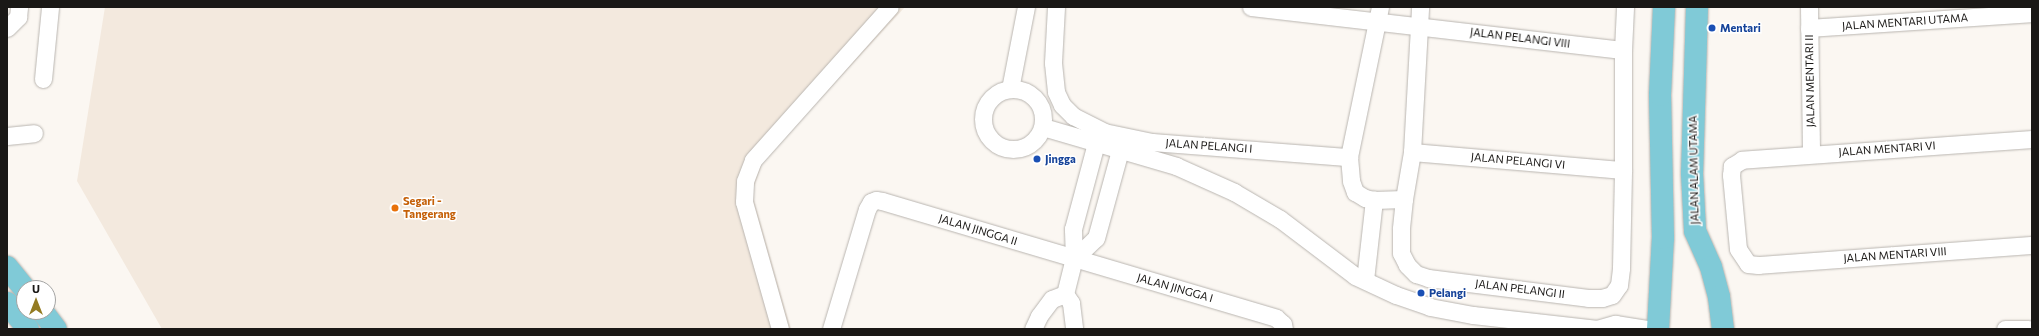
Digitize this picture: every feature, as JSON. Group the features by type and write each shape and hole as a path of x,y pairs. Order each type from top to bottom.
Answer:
{"main road":[{"path":"1658,329 1663,238 1660,95 1664,7"},
{"name":"JALAN ALAM UTAMA","path":"1697,7 1692,173 1695,231 1711,267 1719,297 1723,329"},
{"path":"1663,238 1695,231"},
{"path":"7,267 18,280"},
{"path":"49,320 56,329"}],"street":[{"path":"7,28 18,17 19,7"},
{"path":"43,79 50,7"},
{"path":"780,329 744,202 745,180 753,160 890,7"},
{"path":"1010,89 1026,7"},
{"name":"JALAN PELANGI I","path":"1056,7 1053,63 1056,92 1062,105 1073,116 1104,132 1152,142 1349,157"},
{"name":"JALAN PELANGI VIII","path":"1251,7 1379,15 1418,26 1623,50"},
{"path":"1379,15 1349,157 1351,182 1355,192 1365,198 1374,200 1404,199 1412,152 1420,7"},
{"path":"1623,170 1623,50 1626,7"},
{"name":"JALAN MENTARI II","path":"1809,7 1811,154"},
{"name":"JALAN MENTARI UTAMA","path":"1809,28 2022,11"},
{"path":"1010,89 1025,92 1037,100 1043,113 1043,128 1038,137 1031,144 1012,150 993,142 985,129 983,114 986,105 993,97 1010,89"},
{"path":"1043,128 1176,166 1234,192 1280,220 1355,276 1396,295 1430,307 1473,315 1501,323 1597,329 1615,324 1647,329"},
{"path":"7,136 34,133"},
{"name":"JALAN MENTARI VI","path":"1758,265 1748,264 1738,249 1731,175 1732,166 1742,160 2032,139"},
{"path":"1064,294 1074,259 1073,229 1096,143"},
{"path":"1074,259 1096,238 1120,150"},
{"name":"JALAN PELANGI VI","path":"1412,152 1623,170"},
{"name":"JALAN PELANGI II","path":"1404,199 1401,229 1401,252 1407,265 1416,274 1428,278 1588,298 1602,298 1612,295 1619,285 1621,268 1623,170"},
{"path":"1365,280 1374,200"},
{"name":"JALAN JINGGA II","path":"834,328 867,209 871,202 882,201 1074,259"},
{"name":"JALAN MENTARI VIII","path":"1758,265 2032,245"},
{"name":"JALAN JINGGA I","path":"1074,259 1280,323"},
{"path":"1033,329 1039,316 1052,299 1064,294"},
{"path":"1064,294 1071,303 1074,329"},
{"path":"2005,329 2028,329"}],"shaded area":[{"path":"105,7 905,7 763,161 752,193 791,329 162,329 77,181"}],"place":[{"name":"Mentari","path":"1712,28"},
{"name":"Jingga","path":"1037,159"},
{"name":"Segari - Tangerang","path":"395,208"},
{"name":"Pelangi","path":"1421,293"}]}
